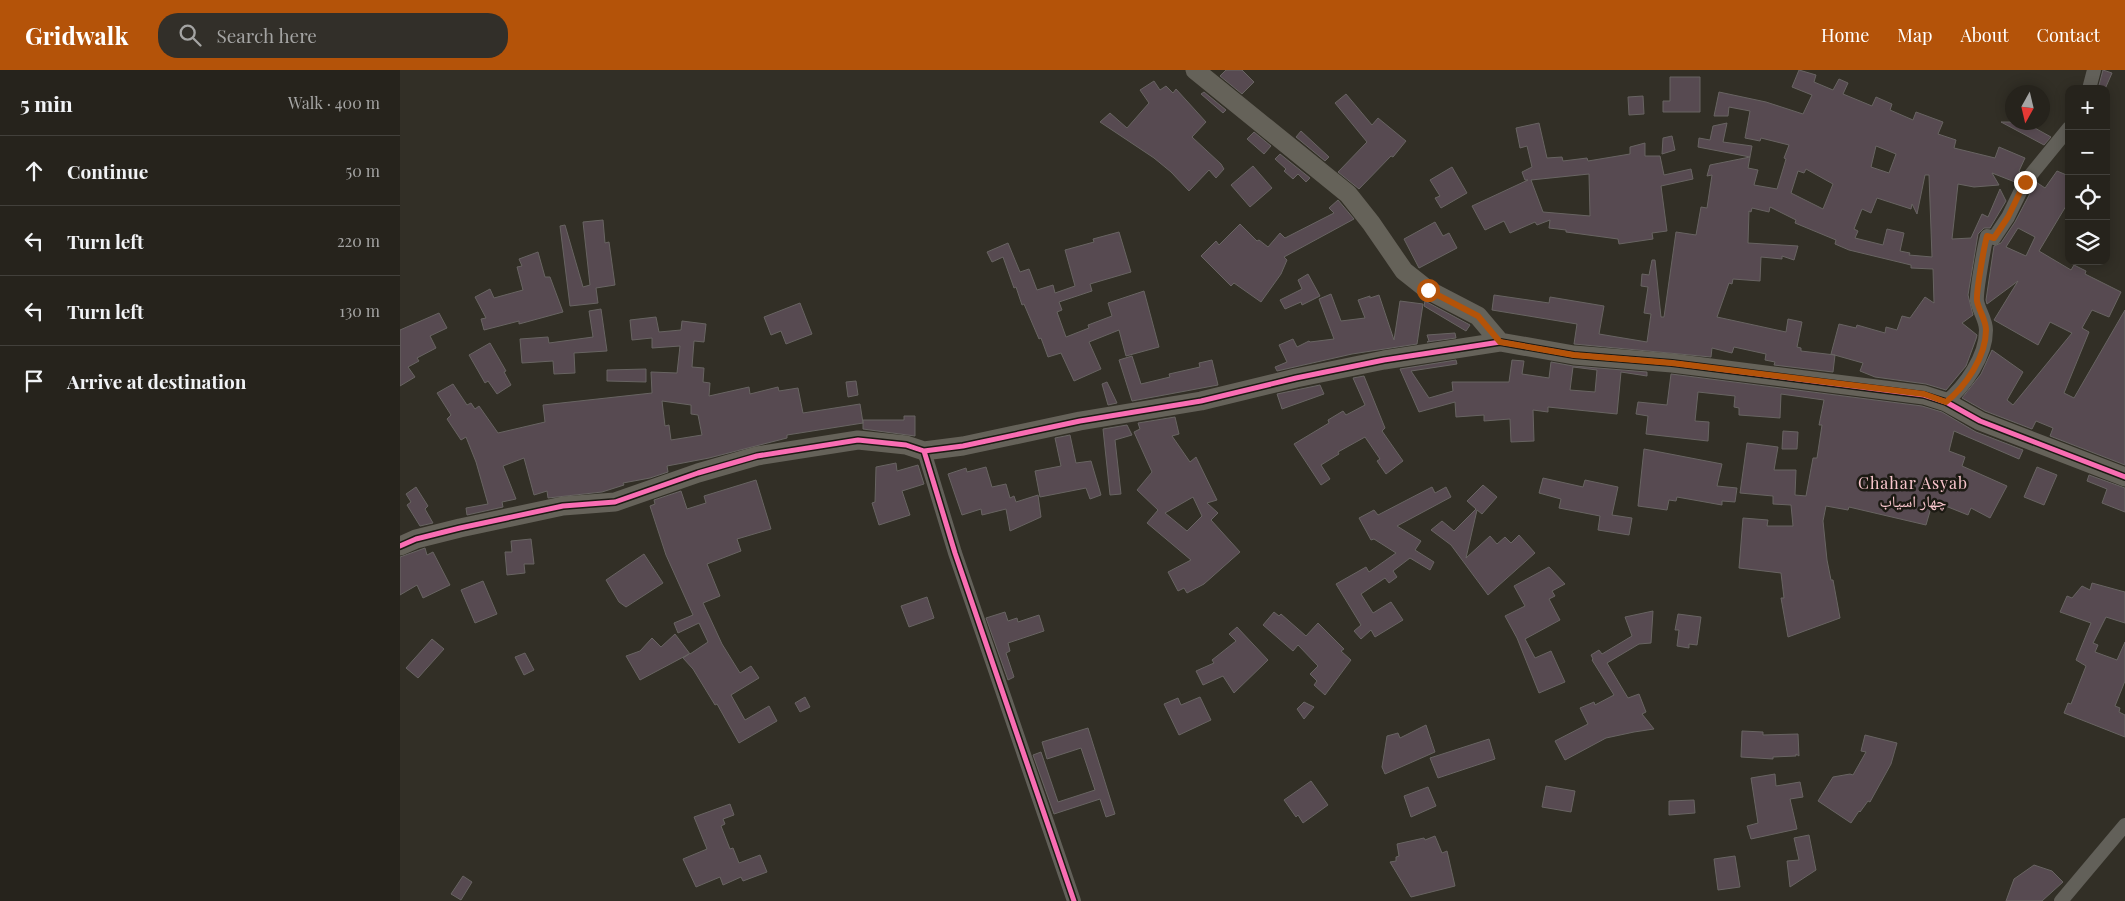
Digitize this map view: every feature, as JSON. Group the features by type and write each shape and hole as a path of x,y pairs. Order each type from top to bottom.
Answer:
{"street":[{"path":"1195,70 1348,194 1371,223 1404,271 1428,290 1478,316 1500,342"},
{"path":"2090,85 2094,70"},
{"path":"1946,402 1968,381 1984,348 1986,330 1983,315 1977,301 1987,236 1994,238 2008,217 2025,182 2067,130"},
{"path":"400,546 460,528 563,506 615,502 698,473 757,456 858,440 906,445 924,452 1201,401 1375,361 1500,342 1574,355 1672,363 1924,394 1946,402 1980,421 2125,477"},
{"path":"924,452 962,572 1074,901"},
{"path":"2061,901 2125,825"}],"building":[{"path":"1226,70 1242,70 1254,82 1242,94 1220,76"},
{"path":"1799,70 1816,75 1814,82 1833,90 1839,79 1848,83 1843,94 1872,106 1876,97 1892,104 1890,110 1913,120 1916,112 1943,122 1938,134 1956,140 1954,148 1995,158 1999,147 2025,158 2019,171 2021,173 2015,182 1992,173 1999,185 1974,187 1958,184 1952,239 1971,238 1982,214 1988,217 2000,189 2006,201 1990,228 1984,228 1978,234 1968,295 1973,315 1962,323 1977,335 1966,366 1946,390 1926,384 1875,377 1860,371 1863,363 1835,355 1833,372 1774,365 1775,362 1765,360 1766,354 1734,347 1732,353 1712,348 1711,357 1574,344 1577,324 1492,310 1494,295 1549,303 1550,297 1604,306 1599,334 1647,342 1651,314 1644,313 1648,287 1641,286 1642,274 1649,275 1652,260 1655,260 1661,317 1664,317 1676,232 1696,235 1701,207 1707,208 1712,175 1707,176 1710,165 1750,157 1748,168 1758,170 1754,185 1777,189 1786,159 1784,158 1789,145 1761,138 1760,141 1745,138 1750,111 1729,107 1728,116 1714,116 1719,92 1766,102 1803,114 1812,95 1792,87","holes":["1876,146 1896,154 1889,173 1871,167","1806,169 1833,184 1823,209 1791,193 1798,171 1804,173","1925,175 1929,175 1932,257 1909,255 1910,253 1900,251 1904,233 1887,229 1883,245 1855,238 1858,231 1854,229 1862,209 1871,213 1877,198 1911,209 1912,204 1917,214","1770,207 1796,220 1795,223 1836,240 1835,244 1849,250 1911,265 1911,268 1933,269 1934,303 1925,297 1910,318 1902,316 1897,330 1886,327 1885,333 1857,325 1856,328 1839,324 1831,354 1834,355 1801,351 1801,348 1797,347 1802,322 1788,319 1786,332 1717,317 1729,283 1732,284 1733,279 1760,281 1761,257 1782,259 1782,256 1794,260 1798,246 1748,243 1749,211 1751,212 1752,208 1769,212"]},
{"path":"2103,70 2112,73 2107,85 2099,85"},
{"path":"1670,77 1700,77 1700,112 1663,112 1663,101 1670,101"},
{"path":"1154,81 1160,90 1166,86 1173,93 1176,89 1206,122 1192,137 1224,169 1216,178 1209,170 1189,191 1154,158 1100,122 1110,113 1127,128 1149,103 1140,90"},
{"path":"1204,92 1226,110 1223,113 1201,94"},
{"path":"1346,94 1372,125 1378,118 1406,141 1393,157 1391,156 1359,189 1338,172 1367,142 1335,103"},
{"path":"1643,96 1644,114 1629,115 1628,97"},
{"path":"1539,123 1547,158 1562,157 1563,161 1587,158 1588,161 1630,154 1630,147 1645,143 1645,156 1660,156 1664,175 1691,169 1693,179 1661,186 1667,231 1652,233 1653,239 1619,244 1618,239 1549,228 1550,220 1537,225 1535,222 1510,233 1504,221 1485,230 1472,206 1528,180 1525,180 1522,172 1532,167 1527,146 1520,148 1516,128","holes":["1589,174 1590,216 1543,212 1531,180"]},
{"path":"1727,123 1723,142 1752,146 1750,157 1698,147 1699,138 1710,140 1713,126"},
{"path":"2016,130 2038,130 2051,137 2044,145"},
{"path":"1301,131 1329,157 1325,161 1296,137"},
{"path":"1254,132 1271,146 1264,154 1247,139"},
{"path":"1672,136 1675,150 1662,154 1663,138"},
{"path":"1280,154 1310,178 1306,182 1298,174 1293,179 1275,159"},
{"path":"1253,166 1272,188 1250,207 1231,185"},
{"path":"1452,167 1467,193 1441,208 1435,198 1440,196 1430,180"},
{"path":"2057,171 2065,174 2065,208 2039,251 2071,270 2074,265 2086,271 2085,274 2121,292 2109,317 2092,310 2082,328 2089,332 2064,393 2074,398 2125,310 2125,465 2050,436 2053,428 2036,421 2032,429 1985,411 1962,398 1981,374 1992,350 2023,372 2007,400 2013,405 2072,333 2050,322 2038,345 1994,320 2018,281 1987,304 1986,300 1994,246 2001,243 2015,222 2036,182 2045,188","holes":["2018,228 2035,237 2026,256 2006,247"]},
{"path":"1338,200 1354,219 1284,257 1287,260 1281,274 1261,302 1234,283 1231,286 1201,256 1216,241 1219,245 1240,224 1257,241 1259,240 1268,247 1280,233 1285,238 1334,213 1329,208"},
{"path":"603,220 605,243 609,242 615,285 596,288 598,303 570,306 560,226 565,225 583,287 590,285 583,222"},
{"path":"1435,222 1443,236 1449,233 1457,248 1419,268 1404,239"},
{"path":"1119,232 1131,272 1090,284 1092,291 1059,302 1062,310 1057,312 1066,337 1089,328 1088,325 1112,316 1108,303 1144,291 1159,347 1126,356 1119,330 1089,342 1101,369 1074,381 1061,353 1048,357 1024,304 1022,305 1016,287 1014,288 1003,257 992,262 987,252 1008,243 1020,272 1029,269 1037,290 1053,285 1055,293 1075,286 1065,250 1094,242 1093,239"},
{"path":"538,252 545,277 550,277 563,312 519,324 519,321 484,330 481,319 486,318 475,297 490,289 494,298 523,290 517,267 522,266 519,259"},
{"path":"1308,274 1320,296 1302,305 1301,302 1285,309 1280,300 1302,289 1298,280"},
{"path":"1331,294 1341,321 1365,318 1358,300 1379,295 1394,340 1400,301 1423,304 1417,344 1352,354 1277,371 1275,367 1287,362 1279,345 1293,339 1297,347 1309,341 1334,339 1319,299"},
{"path":"1425,301 1470,325 1466,331 1424,306"},
{"path":"800,303 812,334 786,344 781,331 771,335 764,317"},
{"path":"601,309 607,351 574,353 575,373 554,374 553,361 522,363 520,339 548,337 549,343 593,337 589,311"},
{"path":"439,313 447,328 430,336 436,348 417,358 419,361 408,367 415,377 400,386 400,330"},
{"path":"656,317 659,332 681,330 682,321 706,324 704,342 694,341 692,367 704,368 703,382 710,383 709,396 749,387 750,394 778,387 779,391 798,388 803,413 860,404 863,423 787,435 787,438 709,458 667,466 668,472 650,478 623,483 624,485 602,492 548,498 547,491 534,495 524,458 503,466 516,499 502,502 503,507 467,515 466,508 488,504 476,462 466,437 461,440 447,419 451,415 437,393 453,384 467,405 471,403 475,409 479,406 498,433 545,422 543,405 652,393 651,372 677,373 680,346 652,348 652,338 632,340 630,320","holes":["662,401 691,405 691,414 698,415 702,435 671,440 669,425 665,426"]},
{"path":"1455,333 1456,338 1427,342 1429,341 1427,335"},
{"path":"490,343 506,371 504,372 511,385 497,394 488,381 485,383 469,355"},
{"path":"1132,356 1141,384 1170,377 1169,374 1200,367 1199,363 1212,360 1218,385 1132,401 1119,360"},
{"path":"1456,360 1457,364 1411,371 1429,398 1453,391 1452,382 1509,382 1512,360 1524,361 1522,374 1549,378 1551,362 1573,366 1647,372 1647,376 1621,372 1617,414 1548,407 1548,412 1533,410 1534,441 1511,442 1510,419 1484,421 1484,415 1456,417 1455,402 1419,412 1400,369","holes":["1573,367 1597,370 1595,392 1570,390"]},
{"path":"646,369 646,382 607,381 607,370"},
{"path":"1671,374 1922,406 1942,412 1976,432 2023,450 2019,459 1954,431 1949,451 1965,457 1962,466 2007,486 1990,518 1971,508 1968,515 1933,501 1926,525 1849,507 1848,510 1826,506 1823,521 1827,560 1840,618 1788,637 1781,598 1784,598 1781,573 1739,568 1743,518 1768,520 1767,526 1793,526 1791,505 1773,504 1773,496 1740,493 1747,443 1778,447 1774,470 1796,470 1795,495 1806,496 1813,458 1817,458 1822,425 1819,425 1824,400 1781,394 1780,418 1739,415 1739,408 1734,407 1735,396 1698,392 1695,421 1709,422 1708,441 1646,434 1648,416 1636,414 1638,402 1667,405"},
{"path":"1364,376 1385,428 1382,431 1403,461 1386,474 1377,461 1380,459 1365,437 1338,452 1339,454 1321,465 1330,479 1321,485 1294,444 1329,423 1328,420 1343,411 1346,415 1365,405 1353,378"},
{"path":"856,381 858,395 848,397 846,382"},
{"path":"1107,382 1117,403 1108,405 1102,384"},
{"path":"1320,385 1324,394 1282,409 1277,394"},
{"path":"904,416 915,416 915,436 863,429 863,420 904,420"},
{"path":"1175,417 1179,434 1172,436 1190,462 1196,457 1217,500 1207,503 1218,513 1211,520 1240,552 1204,584 1187,593 1184,588 1178,591 1168,572 1191,560 1147,523 1158,510 1137,490 1152,472 1134,432 1140,429 1138,423","holes":["1193,497 1202,516 1187,531 1165,513"]},
{"path":"1127,425 1132,435 1115,440 1121,494 1110,495 1103,429"},
{"path":"1783,431 1798,432 1797,449 1782,449"},
{"path":"1070,435 1076,463 1091,461 1101,495 1090,499 1086,488 1040,497 1035,471 1061,466 1055,438"},
{"path":"1644,449 1722,464 1717,486 1737,488 1735,502 1722,501 1722,505 1677,497 1676,501 1669,500 1667,510 1638,506"},
{"path":"896,463 897,471 918,465 924,484 902,491 910,515 879,525 872,503 875,502 876,467"},
{"path":"986,467 992,487 1006,484 1010,498 1014,496 1016,502 1038,495 1041,517 1010,531 1006,509 982,515 981,509 962,515 948,474 966,468 967,472"},
{"path":"2037,467 2057,475 2044,505 2024,497"},
{"path":"2089,475 2125,488 2125,512 2102,503 2107,489 2087,481"},
{"path":"1543,478 1583,487 1585,480 1618,487 1612,515 1632,518 1629,535 1598,530 1600,516 1559,508 1561,499 1539,493"},
{"path":"756,480 771,529 737,539 741,551 707,564 720,596 703,603 722,644 740,673 751,666 759,678 731,695 745,720 769,706 777,721 739,743 717,704 715,705 693,669 683,658 689,654 640,680 626,656 640,651 652,638 661,647 675,634 690,654 708,642 699,623 678,633 674,623 693,615 666,555 650,506 655,504 654,500 681,491 687,509 706,503 704,496"},
{"path":"1483,485 1497,497 1482,514 1477,510 1466,558 1490,536 1497,544 1505,537 1511,543 1519,535 1535,553 1488,595 1451,545 1431,530 1442,521 1454,531 1476,509 1467,501"},
{"path":"416,487 428,506 425,509 433,523 420,526 407,505 411,502 406,494"},
{"path":"1432,487 1435,493 1446,487 1451,497 1397,526 1421,541 1415,550 1434,562 1430,570 1410,558 1393,571 1397,577 1389,583 1385,578 1361,594 1373,613 1391,602 1403,620 1375,637 1371,630 1361,639 1354,631 1361,625 1336,584 1366,567 1369,572 1396,553 1374,539 1371,540 1359,518 1374,510 1378,515"},
{"path":"531,539 534,564 524,564 525,573 507,575 505,552 512,552 511,541"},
{"path":"425,548 427,555 433,552 450,585 423,598 417,585 400,595 400,557"},
{"path":"644,554 663,583 626,607 619,602 606,580"},
{"path":"1549,567 1565,584 1552,591 1555,596 1549,599 1560,620 1525,639 1535,658 1551,651 1565,682 1539,693 1517,638 1505,616 1525,606 1514,586"},
{"path":"483,581 497,614 475,623 461,590"},
{"path":"2092,583 2125,592 2125,623 2106,617 2093,643 2098,645 2095,652 2117,660 2125,642 2125,681 2115,706 2120,708 2119,712 2125,715 2125,737 2064,713 2068,703 2071,704 2086,666 2076,660 2091,623 2060,612 2067,596 2072,598 2082,586 2090,590"},
{"path":"927,597 934,618 909,627 901,606"},
{"path":"1653,611 1651,643 1639,644 1607,663 1628,698 1639,694 1646,712 1642,714 1654,729 1606,738 1565,760 1555,741 1588,724 1580,708 1594,702 1595,705 1614,695 1592,660 1591,655 1599,650 1602,654 1632,636 1625,617"},
{"path":"1005,612 1008,621 1017,618 1018,622 1039,615 1044,631 1008,643 1010,651 1006,653 1014,677 1008,680 986,618"},
{"path":"1274,612 1279,616 1281,614 1306,636 1318,623 1344,649 1341,651 1351,660 1325,695 1314,685 1317,681 1310,674 1318,666 1298,645 1293,651 1263,625"},
{"path":"1678,614 1701,617 1697,645 1689,644 1689,648 1677,646 1679,630 1675,630"},
{"path":"1237,627 1268,660 1234,693 1223,676 1203,685 1196,671 1214,663 1212,660 1236,641 1229,634"},
{"path":"432,639 444,649 418,678 406,668"},
{"path":"525,653 534,670 524,675 515,657"},
{"path":"805,697 810,707 800,712 795,703"},
{"path":"1200,697 1211,720 1179,735 1164,704 1178,698 1181,705"},
{"path":"1304,702 1314,707 1304,719 1297,709"},
{"path":"1426,725 1435,752 1385,774 1382,767 1387,736 1398,733 1400,738"},
{"path":"1088,728 1115,814 1106,817 1100,799 1054,814 1033,755 1041,752 1058,802 1095,790 1081,748 1047,759 1042,742"},
{"path":"1742,731 1763,732 1763,735 1798,734 1799,756 1796,754 1796,756 1773,757 1773,759 1741,757"},
{"path":"1865,735 1897,743 1891,764 1870,802 1868,801 1851,823 1818,801 1833,777 1853,775 1866,752 1861,751"},
{"path":"1489,739 1495,759 1438,778 1430,758"},
{"path":"1775,774 1776,786 1800,782 1803,797 1790,799 1797,829 1751,839 1747,826 1758,823 1751,778"},
{"path":"1311,781 1328,805 1303,823 1298,815 1296,817 1284,800"},
{"path":"1546,786 1575,791 1571,812 1542,807"},
{"path":"1428,787 1436,806 1411,817 1404,796"},
{"path":"1694,800 1695,813 1669,815 1669,801"},
{"path":"730,804 734,815 723,819 725,824 721,826 730,849 733,848 739,863 760,855 767,872 743,881 741,877 723,885 720,877 696,887 683,859 707,849 694,817"},
{"path":"1809,835 1816,870 1790,887 1787,861 1799,860 1794,838"},
{"path":"1435,836 1442,853 1447,851 1455,886 1411,897 1390,862 1396,861 1396,857 1399,856 1397,844 1424,838 1425,840"},
{"path":"1735,856 1740,887 1718,890 1714,859"},
{"path":"2034,865 2052,871 2063,882 2042,901 2006,901 2014,879"},
{"path":"463,876 472,882 461,900 451,894"}],"cycle path":[{"path":"400,546 416,539 460,528 563,506 615,502 698,473 757,456 858,440 906,445 924,451 963,446 1080,421 1201,401 1296,378 1384,360 1500,342 1574,355 1672,363 1924,395 1946,402 1980,421 2125,477"},
{"path":"924,451 955,553 1074,901"}],"district":[{"name":"Chahar Asyab چهار اسیاب","path":"1913,491"}],"route":[{"path":"1428,290 1478,316 1500,342 1574,355 1672,363 1924,394 1946,402 1968,381 1984,348 1986,330 1983,315 1977,301 1985,244 1987,236 1994,238 2008,217 2025,182"}]}
